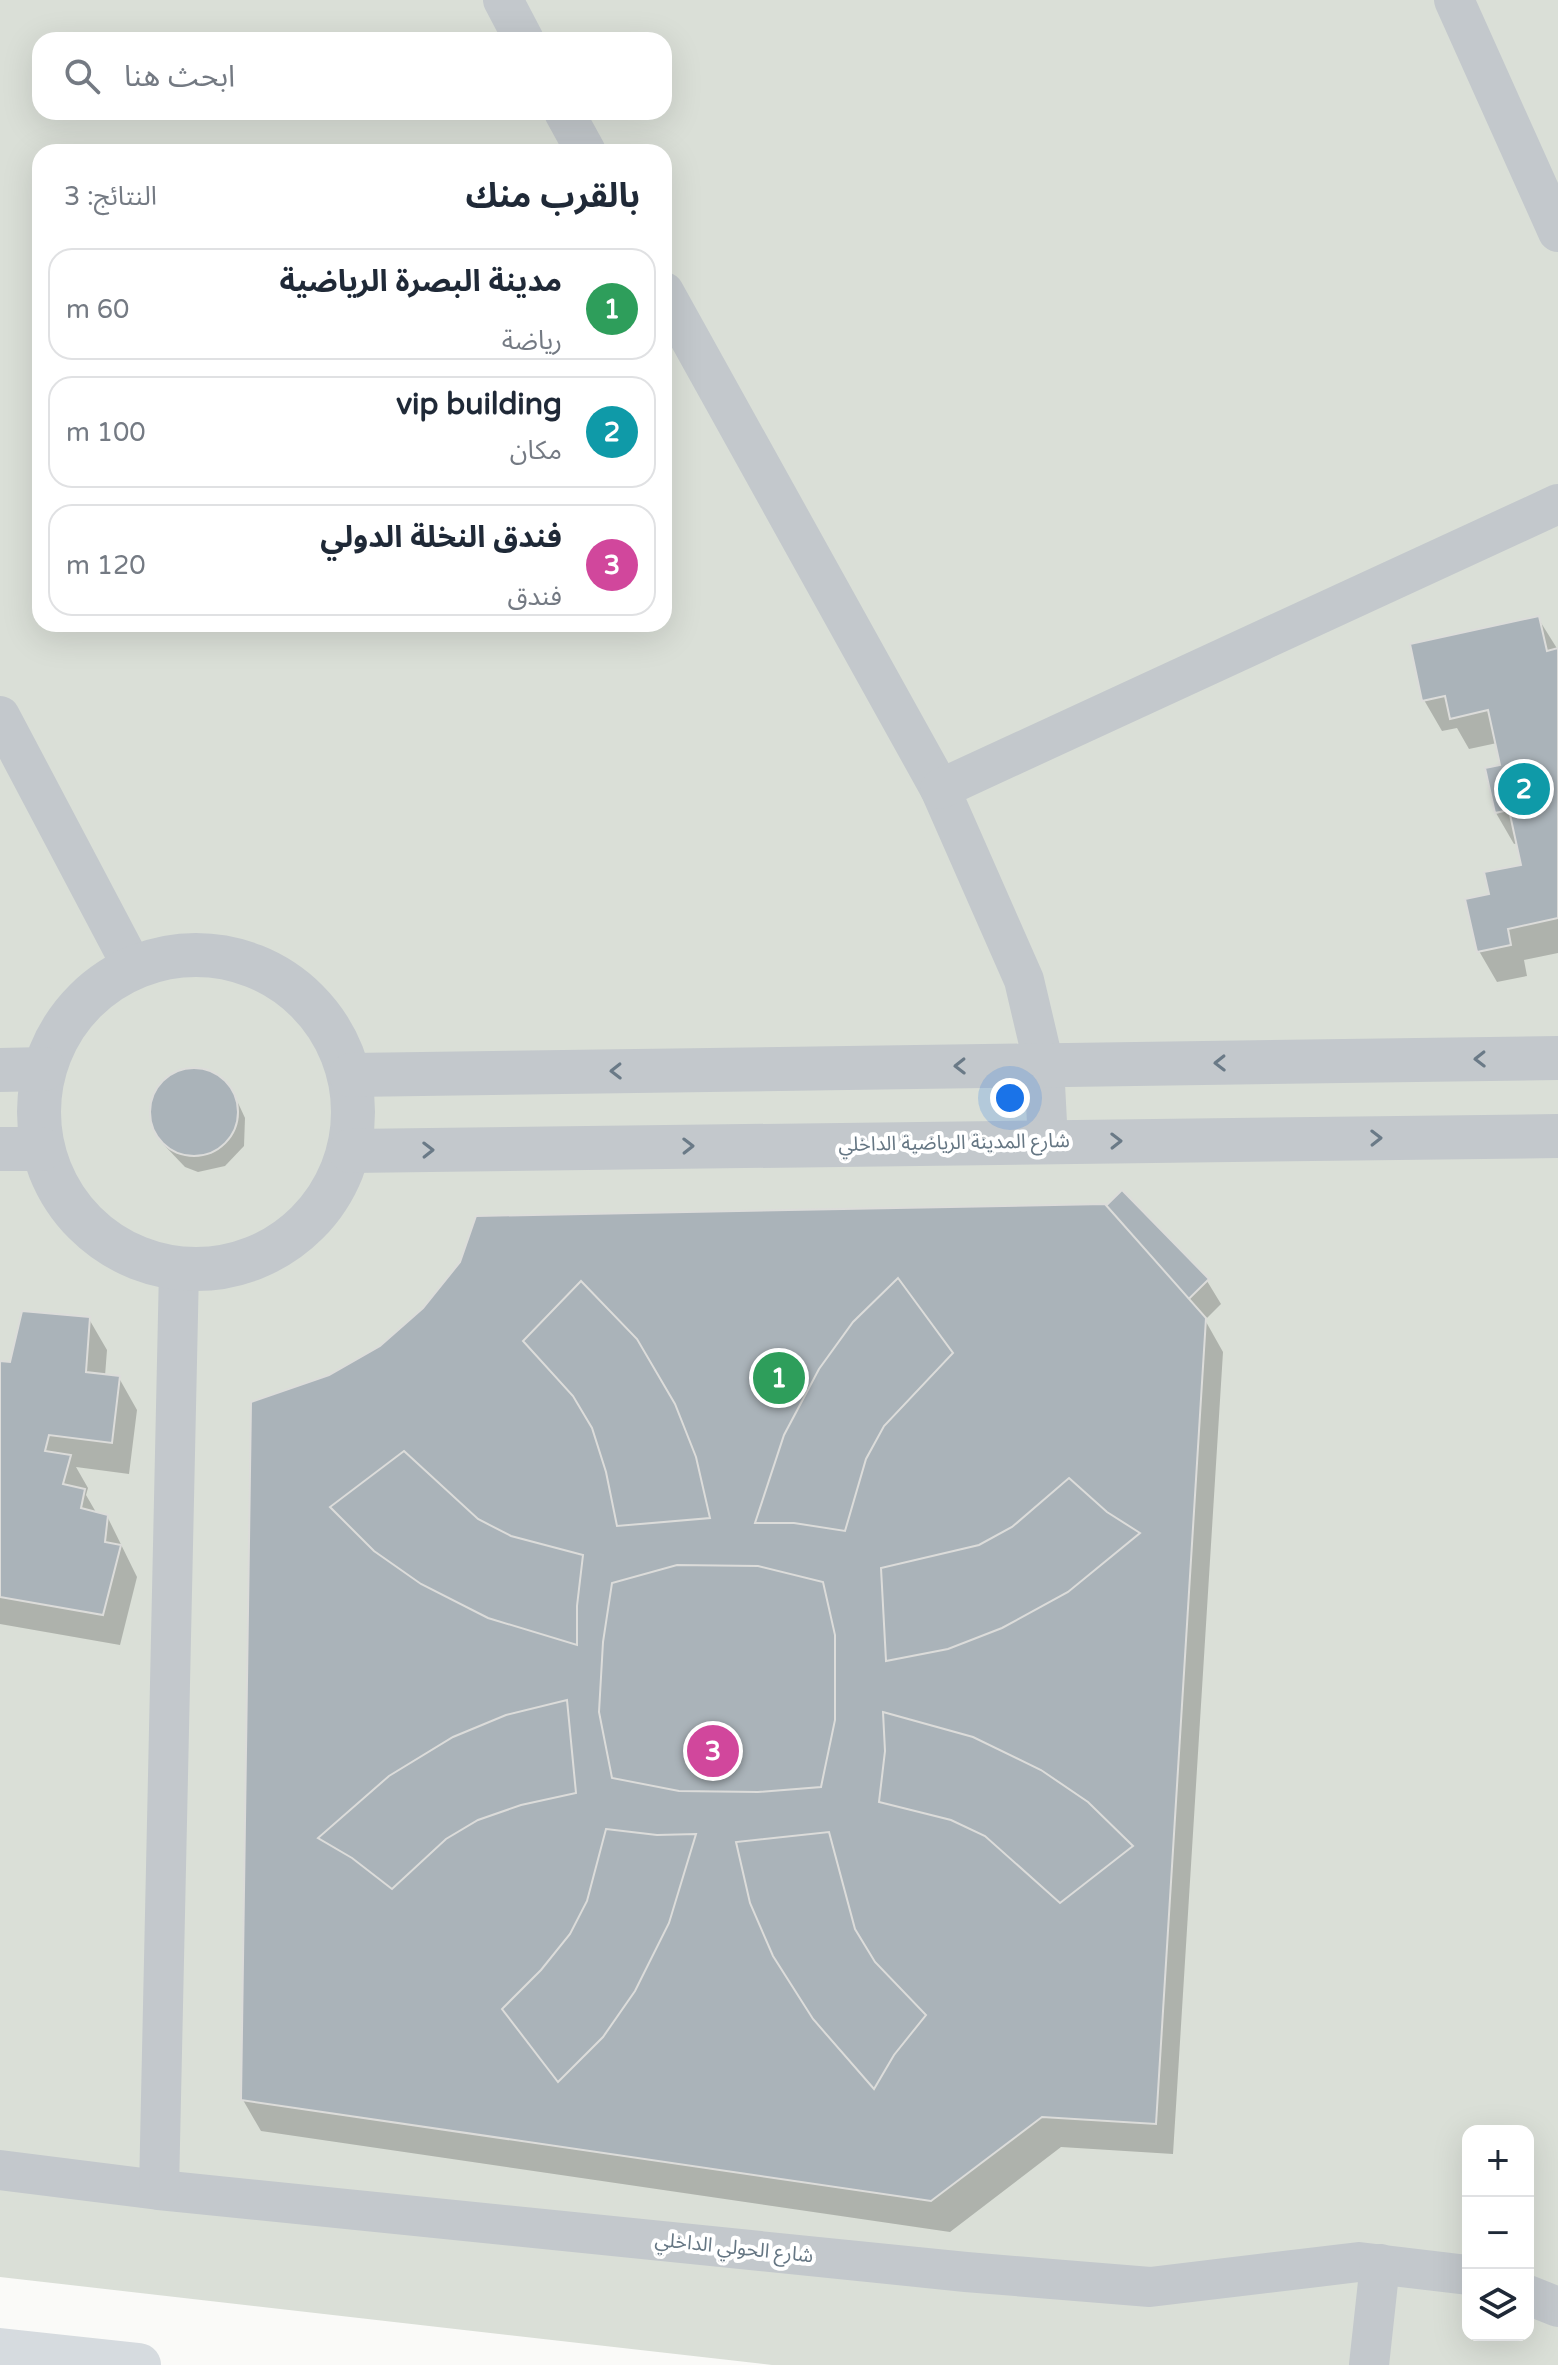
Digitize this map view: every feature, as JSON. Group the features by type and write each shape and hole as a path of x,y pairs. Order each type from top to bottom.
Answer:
{"main road":[{"path":"0,2350 139,2365"}],"street":[{"path":"503,0 520,32"},
{"path":"1454,0 1558,232"},
{"path":"568,120 582,144"},
{"path":"672,306 940,789 1024,980 1044,1065 1048,1142"},
{"path":"940,789 1558,504"},
{"path":"0,716 133,968"},
{"path":"187,954 242,960 291,984 328,1024 351,1075 355,1113 350,1151 333,1192 304,1228 267,1254 224,1268 179,1269 132,1257 91,1231 21,1149 38,1108 44,1069 64,1026 94,992 133,968 187,954"},
{"path":"351,1075 1558,1058"},
{"path":"0,1070 44,1069"},
{"name":"شارع المدينة الرياضية الداخلي","path":"350,1151 1558,1136"},
{"path":"159,2190 179,1269"},
{"name":"شارع الحولي الداخلي","path":"0,2170 159,2190 966,2272 1150,2287 1359,2262 1462,2274"},
{"path":"1369,2365 1380,2264"},
{"path":"1534,2297 1558,2307"}],"shaded area":[{"path":"0,0 1558,0 1558,2365 772,2365 0,2277"}],"building":[{"path":"1539,616 1547,651 1558,648 1558,918 1508,929 1511,945 1477,952 1465,899 1489,894 1484,872 1521,865 1509,810 1495,813 1485,768 1500,765 1488,710 1450,719 1445,696 1422,701 1410,644"},
{"path":"185,1068 203,1068 219,1075 231,1087 238,1103 238,1121 231,1137 219,1149 203,1156 185,1156 169,1149 157,1137 150,1121 150,1103 157,1087 169,1075"},
{"path":"1122,1190 1209,1279 1141,1346 1092,1295 1110,1279 1071,1240"},
{"path":"1105,1204 1206,1318 1156,2124 1042,2117 931,2201 241,2100 251,1402 329,1375 380,1346 423,1308 460,1262 476,1216"},
{"path":"898,1278 953,1353 884,1426 866,1459 845,1531 794,1523 755,1523 784,1435 819,1369 853,1322"},
{"path":"581,1281 637,1339 675,1404 696,1457 710,1518 617,1526 606,1472 592,1428 573,1396 523,1341"},
{"path":"22,1311 90,1317 86,1372 120,1376 112,1443 49,1435 45,1451 71,1455 63,1484 85,1489 81,1508 108,1515 105,1542 121,1545 103,1615 0,1597 0,1361 10,1362"},
{"path":"404,1451 478,1519 511,1536 583,1555 577,1606 577,1645 488,1618 421,1584 374,1551 330,1507"},
{"path":"1069,1478 1107,1512 1140,1533 1068,1592 1002,1628 948,1649 886,1661 881,1568 979,1545 1012,1527"},
{"path":"677,1565 758,1566 823,1582 835,1635 835,1720 821,1787 758,1792 679,1791 612,1778 599,1712 603,1642 612,1583"},
{"path":"567,1700 576,1793 521,1805 478,1820 446,1839 392,1889 352,1858 318,1838 389,1776 453,1737 506,1715"},
{"path":"883,1712 973,1737 1041,1770 1088,1802 1133,1846 1060,1903 985,1836 951,1820 879,1802 885,1751"},
{"path":"606,1829 657,1835 696,1834 669,1923 635,1991 603,2037 558,2082 502,2009 541,1970 570,1934 587,1901"},
{"path":"829,1832 855,1929 875,1962 926,2015 894,2055 874,2089 813,2019 773,1956 750,1903 736,1842"}],"place":[{"name":"vip building","path":"1524,789"},
{"name":"مدينة البصرة الرياضية","path":"779,1378"},
{"name":"فندق النخلة الدولي","path":"713,1751"}]}
